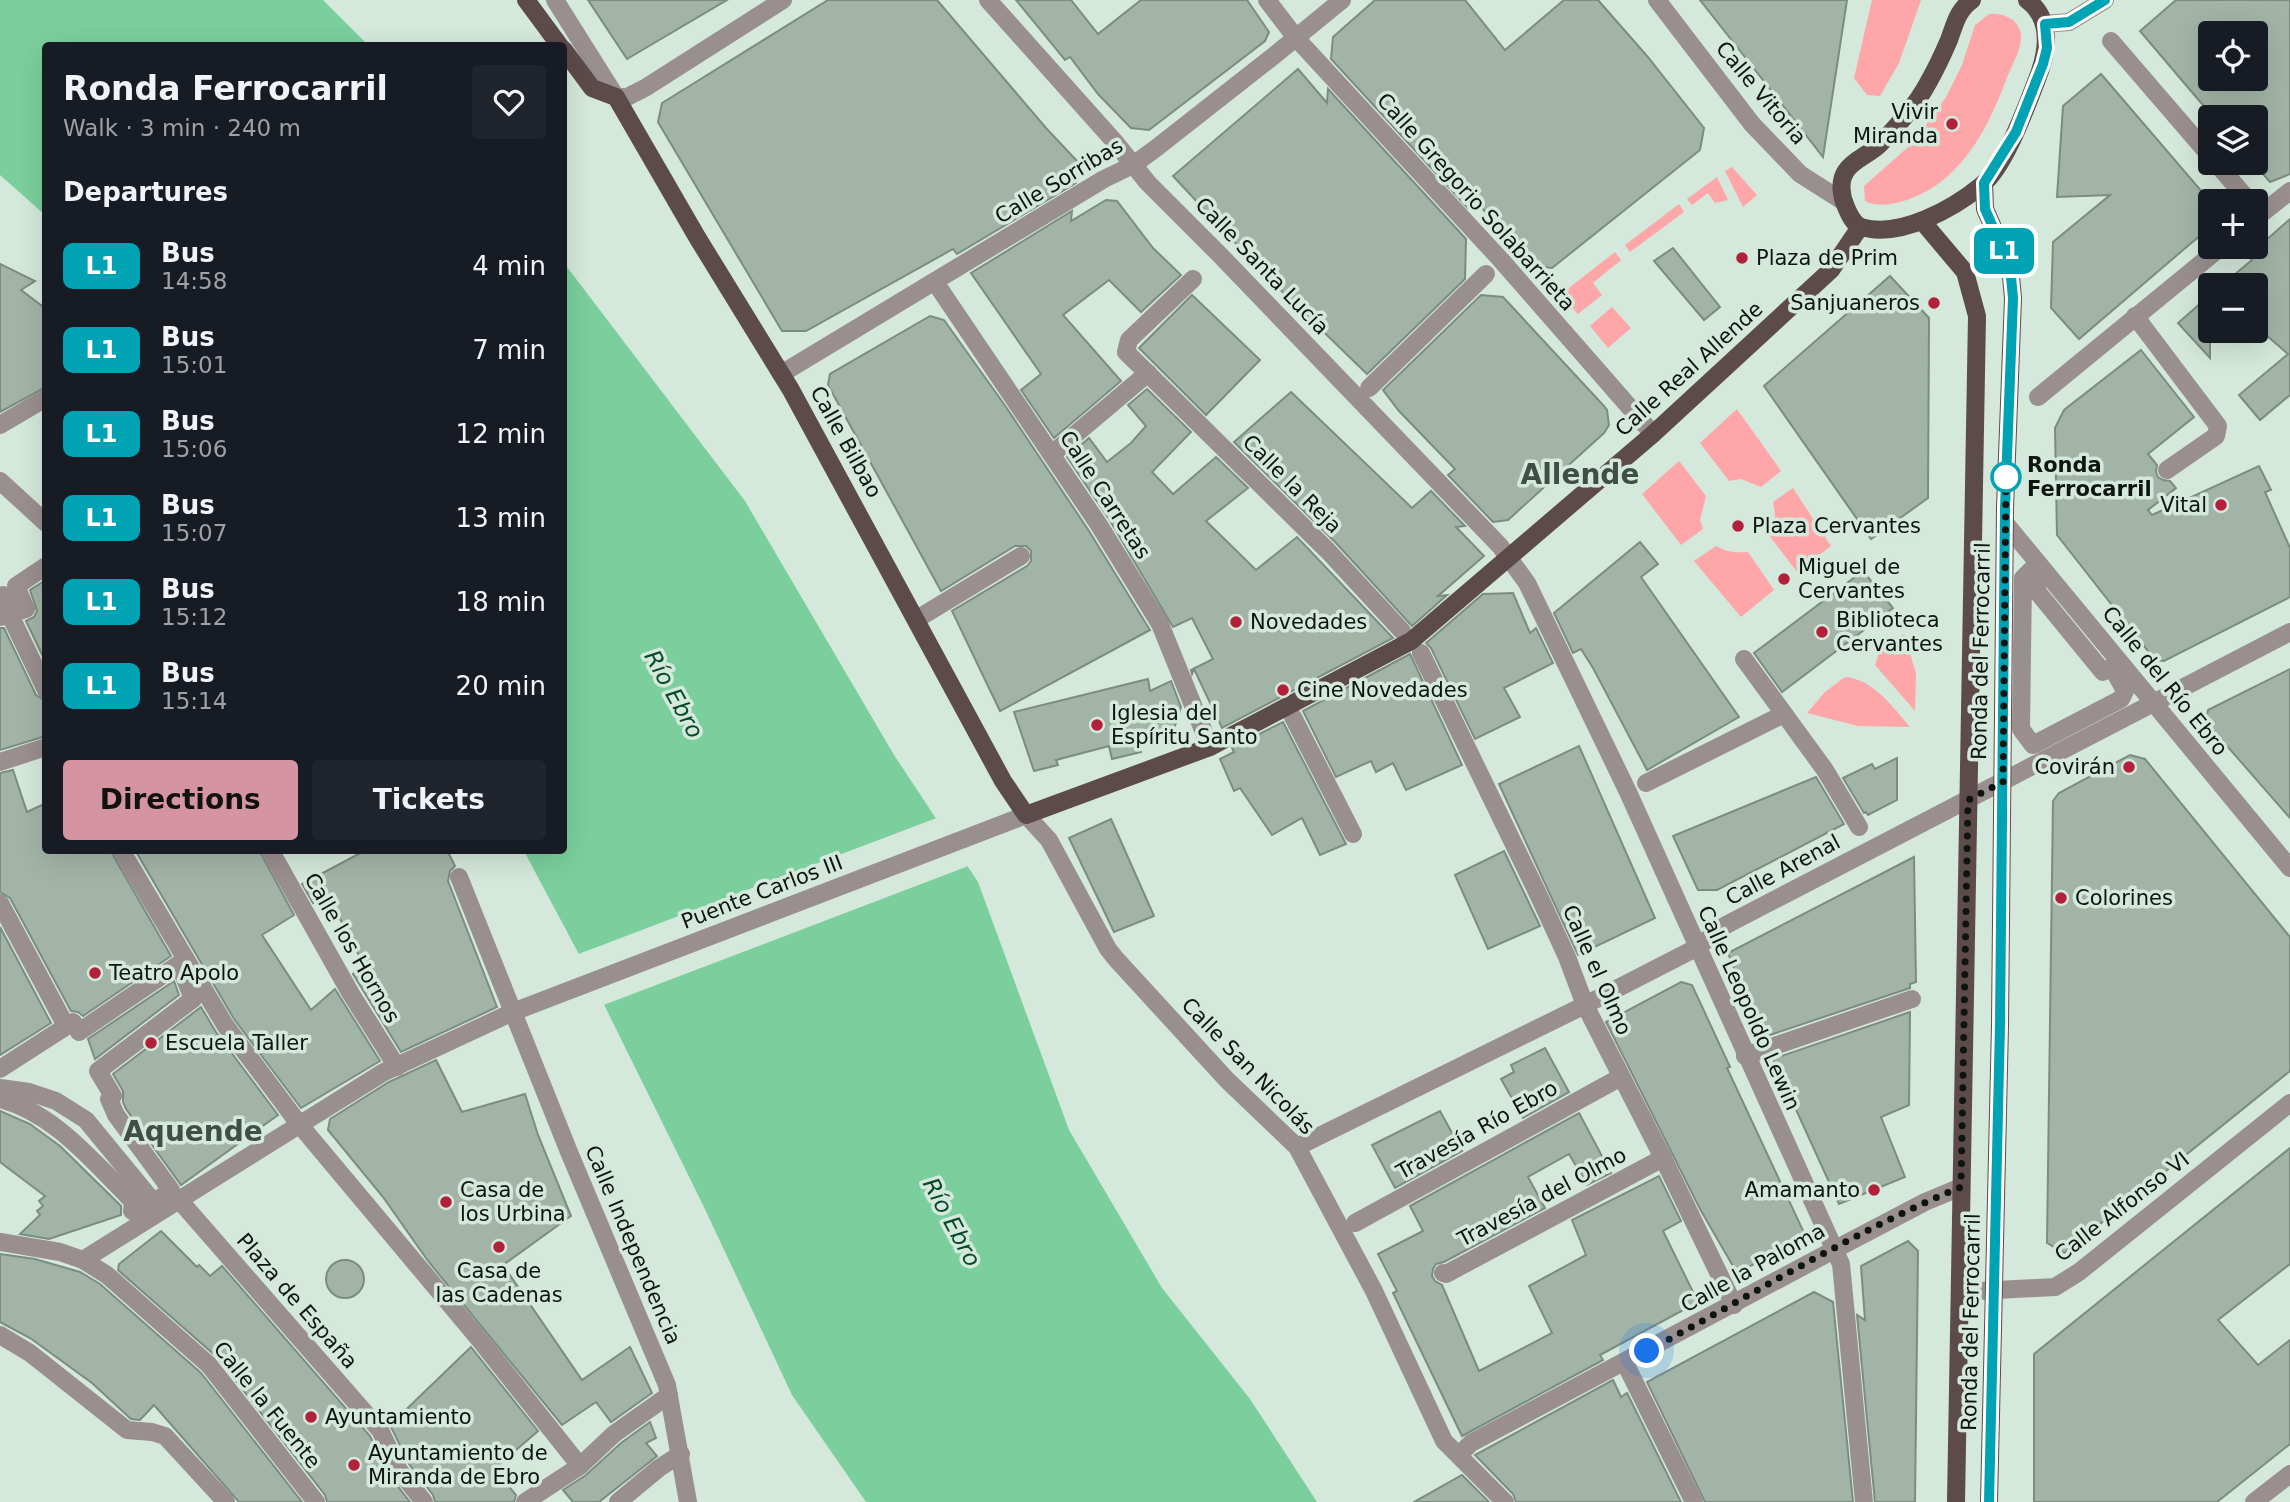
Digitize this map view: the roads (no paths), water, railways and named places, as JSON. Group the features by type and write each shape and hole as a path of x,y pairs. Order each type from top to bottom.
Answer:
{"main road":[{"path":"526,0 557,42"},
{"path":"1969,1 1955,19 1949,40 1916,104 1875,149 1846,171 1842,182 1844,202 1852,220 1860,227 1882,229 1922,221 1984,183 2016,132 2047,48 2045,24 2027,0"},
{"path":"567,54 592,88 616,97"},
{"name":"Calle Bilbao","path":"616,97 696,237 781,374 1003,781 1026,814"},
{"name":"Ronda del Ferrocarril","path":"1984,183 1985,209 2010,266 2013,298 2005,523 1995,1290 1989,1502"},
{"name":"Ronda del Ferrocarril","path":"1922,221 1965,272 1977,316 1956,1502"},
{"name":"Calle Real Allende","path":"1026,814 1210,747 1411,641 1653,434 1831,271 1860,227"}],"street":[{"name":"Calle Bilbao","path":"555,0 616,97"},
{"path":"616,97 627,97 645,88 783,0"},
{"name":"Calle Santa Lucía","path":"988,0 1148,183 1237,272 1510,558"},
{"name":"Calle Gregorio Solabarrieta","path":"1267,0 1296,38 1501,260 1653,434"},
{"name":"Calle Sorribas","path":"781,374 1104,179 1133,165 1342,0"},
{"name":"Calle Vitoria","path":"1657,0 1752,124 1800,174 1844,202"},
{"path":"2045,24 2069,22 2105,0"},
{"path":"2111,41 2198,142"},
{"path":"2226,175 2237,189"},
{"path":"2268,204 2290,191"},
{"path":"2038,397 2206,259"},
{"path":"1369,388 1486,274"},
{"name":"Calle la Reja","path":"1193,279 1129,341 1126,352 1328,551 1402,631"},
{"name":"Calle Carretas","path":"935,282 1052,454 1160,624 1210,747"},
{"path":"2135,316 2218,426 2216,436 2166,470"},
{"path":"1052,454 1148,373"},
{"path":"0,425 42,400"},
{"path":"0,481 42,519"},
{"name":"Calle del Río Ebro","path":"2005,523 2290,867"},
{"path":"917,619 1021,556"},
{"name":"Calle Leopoldo Lewin","path":"1510,558 1527,583 1628,792 1841,1264 1864,1502"},
{"path":"5,616 26,610 16,586 42,569"},
{"path":"2031,570 2039,582 2035,589 2103,672 2112,667 2125,691 2121,699 2033,745 2021,729 2023,578 2031,570"},
{"path":"1,591 5,616 42,683"},
{"name":"Calle Arenal","path":"1297,1147 1585,1005 1696,947 1726,925 2290,632"},
{"name":"Calle el Olmo","path":"1421,653 1538,894 1567,957 1585,1005 1734,1305"},
{"path":"1744,659 1825,770 1859,827"},
{"path":"1646,783 1784,714"},
{"path":"1293,717 1353,834"},
{"path":"0,762 42,748"},
{"name":"Puente Carlos III","path":"83,1260 158,1207 180,1201 299,1124 397,1067 513,1012 1026,814"},
{"name":"Calle San Nicolás","path":"1026,814 1049,840 1116,959 1227,1080 1297,1147 1374,1291 1444,1441 1505,1502"},
{"path":"123,854 225,1025 299,1124 479,1339 580,1466"},
{"name":"Calle los Hornos","path":"272,854 351,994 397,1067"},
{"name":"Calle Independencia","path":"459,877 667,1385 688,1502"},
{"path":"0,903 66,1026"},
{"path":"0,1069 73,1022 79,1032 179,964 193,999 98,1071 113,1096 109,1099 116,1115 171,1190 158,1207 132,1212 133,1202 67,1135 33,1111 0,1099"},
{"path":"1745,1056 1912,999"},
{"name":"Travesía Río Ebro","path":"1355,1223 1621,1077"},
{"path":"0,1088 29,1092 56,1101 86,1120 158,1207"},
{"name":"Calle Alfonso VI","path":"1960,1292 2055,1287 2079,1272 2290,1102"},
{"name":"Travesía del Olmo","path":"1443,1273 1446,1275 1663,1158"},
{"name":"Calle la Paloma","path":"1459,1455 1471,1443 1925,1202 1961,1187"},
{"name":"Plaza de España","path":"180,1201 380,1430 399,1470 424,1502"},
{"name":"Calle la Fuente","path":"0,1242 60,1252 83,1260 107,1275 209,1365 316,1502"},
{"path":"0,1335 38,1359 127,1430 166,1436 226,1502"},
{"path":"1625,1363 1694,1502"},
{"path":"525,1502 580,1466 614,1434 669,1395"},
{"path":"618,1502 651,1474 681,1454"},
{"path":"2254,1502 2290,1474"}],"water":[{"path":"0,0 323,0 365,42 42,42 42,212 0,175"},
{"name":"Río Ebro","path":"567,267 745,501 894,755 978,882 1069,1130 1162,1288 1250,1399 1317,1502 866,1502 792,1395 704,1207 581,958 526,854 567,854"}],"place":[{"name":"Vivir Miranda","path":"1952,124"},
{"name":"Plaza de Prim","path":"1742,258"},
{"name":"Sanjuaneros","path":"1934,303"},
{"name":"Ronda Ferrocarril","path":"2006,477"},
{"name":"Vital","path":"2221,505"},
{"name":"Plaza Cervantes","path":"1738,526"},
{"name":"Miguel de Cervantes","path":"1784,579"},
{"name":"Novedades","path":"1236,622"},
{"name":"Biblioteca Cervantes","path":"1822,632"},
{"name":"Cine Novedades","path":"1283,690"},
{"name":"Iglesia del Espíritu Santo","path":"1097,725"},
{"name":"Covirán","path":"2129,767"},
{"name":"Colorines","path":"2061,898"},
{"name":"Teatro Apolo","path":"95,973"},
{"name":"Escuela Taller","path":"151,1043"},
{"name":"Amamanto","path":"1874,1190"},
{"name":"Casa de los Urbina","path":"446,1202"},
{"name":"Casa de las Cadenas","path":"499,1247"},
{"name":"Ayuntamiento","path":"311,1417"},
{"name":"Ayuntamiento de Miranda de Ebro","path":"354,1465"}],"district":[{"name":"Allende","path":"1580,474"},
{"name":"Aquende","path":"193,1131"}]}
